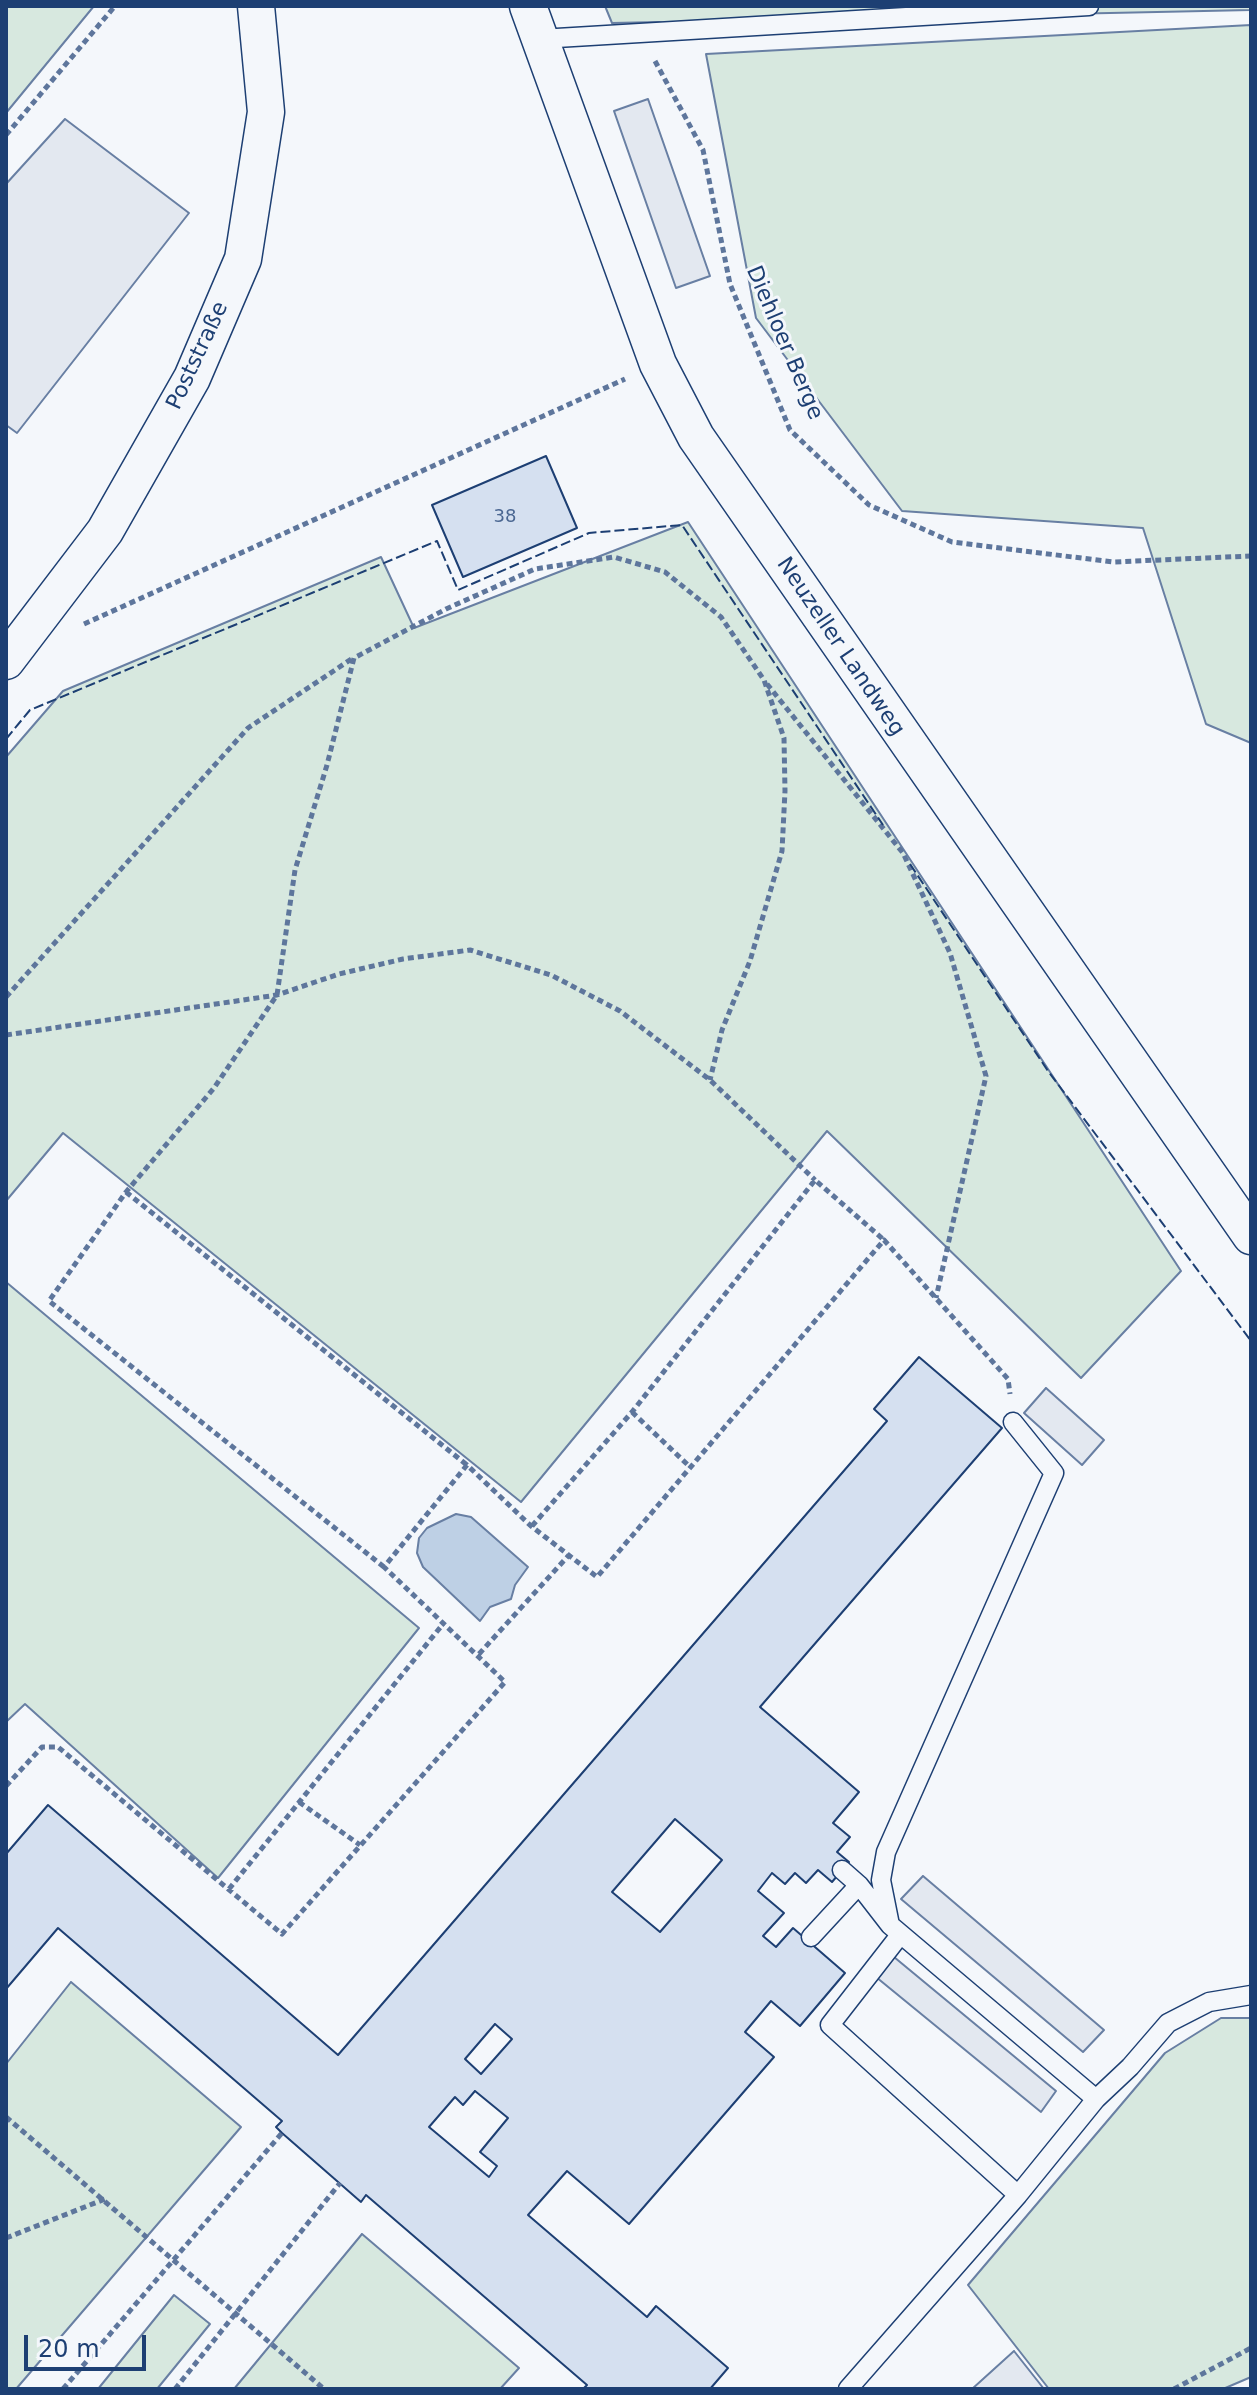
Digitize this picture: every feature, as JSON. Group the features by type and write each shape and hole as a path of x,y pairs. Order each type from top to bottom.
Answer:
{"street":[{"name":"Poststraße","path":"6,661 105,531 192,378 243,259 266,112 256,6"},
{"name":"Neuzeller Landweg","path":"534,22 658,364 705,450 1251,1236"}],"lane":[{"path":"534,22 642,35 1089,6"},
{"path":"895,1930 881,1880 886,1852 1054,1473 1013,1422"},
{"path":"842,1870 859,1885 895,1930 1096,2099"},
{"path":"811,1937 859,1885"},
{"path":"895,1930 830,2025 1018,2195"},
{"path":"848,2389 1018,2195 1096,2099 1130,2067 1168,2023 1209,2002 1251,1995"}],"path":[{"path":"6,135 115,6"},
{"name":"Diehloer Berge","path":"642,35 703,150 730,284 790,430 869,505 952,542 1113,562 1251,556"},
{"path":"81,625 658,364"},
{"path":"6,997 248,728 354,658 446,609 535,569 614,557 665,572 721,617 764,680 903,853 950,953 986,1076 936,1298"},
{"path":"6,1786 42,1747 58,1747 282,1934 505,1682 384,1567 49,1301 126,1192 214,1088 277,995 295,870 327,765 354,658"},
{"path":"710,1080 722,1030 750,961 782,851 784,738 764,680"},
{"path":"6,1035 277,995 339,974 403,959 470,950 551,975 620,1011 710,1080 815,1180 884,1240 1008,1379 1013,1422"},
{"path":"531,1526 632,1412 815,1180"},
{"path":"126,1192 467,1465 531,1526 597,1577 884,1240"},
{"path":"632,1412 689,1466"},
{"path":"384,1567 467,1465"},
{"path":"479,1654 569,1555"},
{"path":"229,1889 443,1624"},
{"path":"299,1802 360,1845"},
{"path":"6,2117 324,2389"},
{"path":"63,2389 282,2133"},
{"path":"175,2389 340,2183"},
{"path":"6,2238 105,2199"},
{"path":"1174,2389 1251,2348"}],"shaded area":[{"path":"6,6 94,6 6,113"},
{"path":"605,6 1251,6 1251,10 734,21 674,26 659,22 612,23"},
{"path":"1251,25 1251,743 1206,724 1143,528 902,511 756,318 706,54"},
{"path":"648,99 710,276 676,288 614,111"},
{"path":"65,119 189,213 17,433 6,425 6,184"},
{"path":"688,522 1181,1271 1081,1378 827,1131 521,1502 63,1133 6,1201 6,757 63,691 381,557 414,628"},
{"path":"6,1282 419,1628 218,1878 25,1704 6,1722"},
{"path":"1046,1388 1104,1440 1082,1465 1024,1413"},
{"path":"923,1876 1104,2030 1083,2052 901,1899"},
{"path":"894,1957 1056,2091 1041,2112 876,1977"},
{"path":"71,1982 241,2127 16,2389 6,2389 6,2064"},
{"path":"1221,2018 1251,2018 1251,2377 1223,2389 1049,2389 968,2285 1165,2053"},
{"path":"362,2234 519,2368 500,2389 234,2389"},
{"path":"174,2295 210,2324 157,2389 98,2389"},
{"path":"1014,2351 1044,2389 972,2389"}],"water":[{"path":"456,1514 471,1517 528,1567 515,1585 511,1599 490,1607 480,1621 423,1567 417,1553 419,1538 427,1528"}],"building":[{"path":"546,456 577,528 463,577 432,505"},
{"path":"919,1357 1002,1428 760,1707 859,1792 833,1823 850,1837 837,1852 849,1862 832,1882 818,1870 806,1883 795,1873 785,1884 772,1873 758,1891 784,1913 763,1936 776,1947 793,1928 845,1973 800,2026 771,2001 745,2032 774,2057 629,2224 567,2171 528,2215 647,2317 656,2306 728,2368 710,2389 583,2389 587,2385 366,2195 361,2202 282,2133 276,2127 282,2121 58,1928 6,1989 6,1854 48,1805 338,2055 887,1421 874,1409","holes":["675,1819 722,1860 660,1932 612,1892","495,2024 512,2039 481,2074 465,2059","475,2091 508,2118 480,2152 497,2166 489,2177 429,2127 455,2097 463,2105"]}],"fence":[{"path":"6,739 30,710 437,541 458,590 589,533 682,525 883,825"},
{"path":"910,864 1048,1071 1251,1341"}]}
